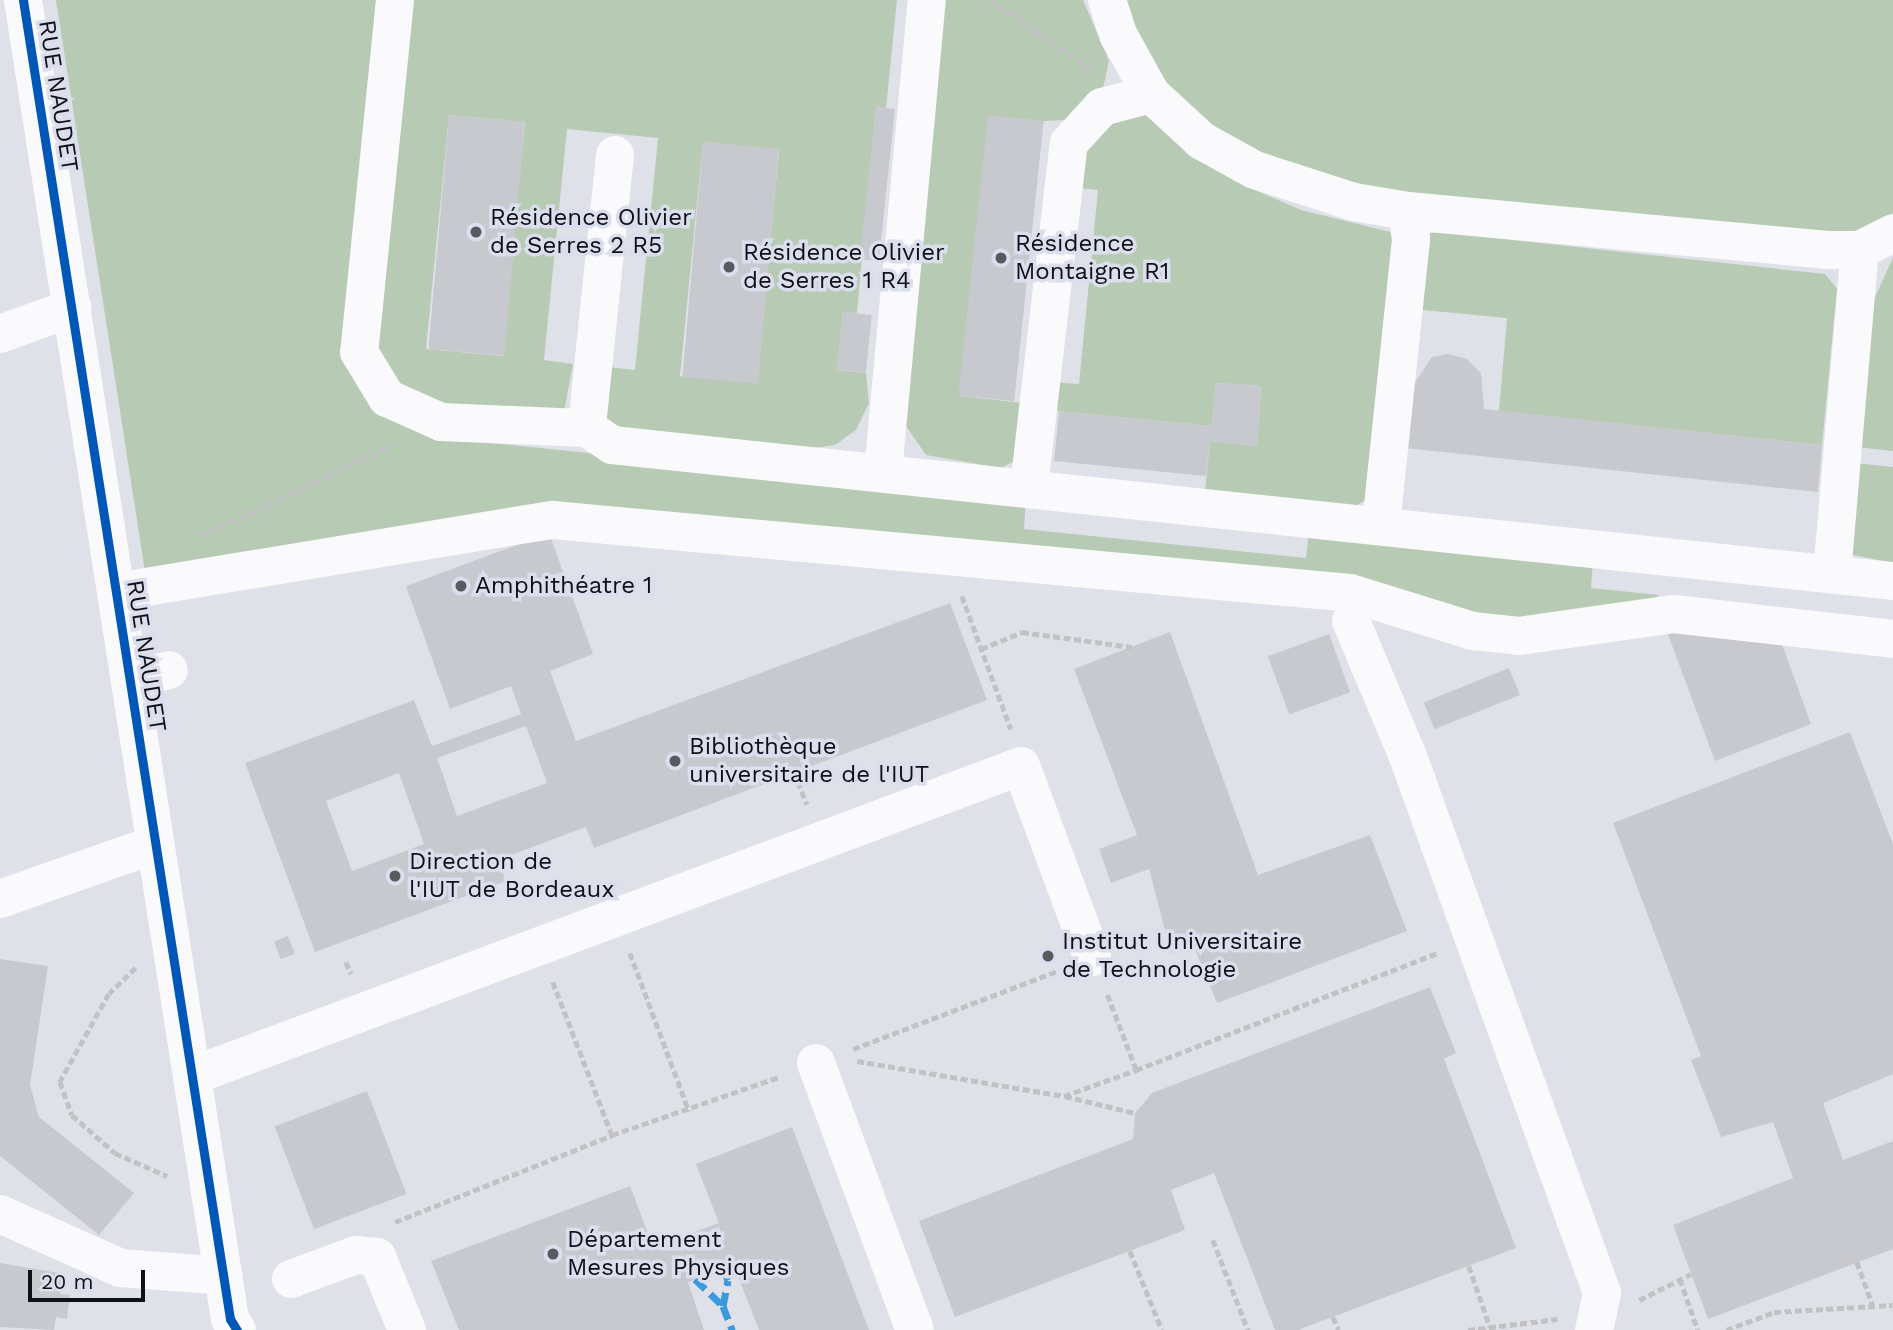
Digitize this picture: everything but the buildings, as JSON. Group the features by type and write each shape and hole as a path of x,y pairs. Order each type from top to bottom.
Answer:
{"street":[{"name":"RUE NAUDET","path":"23,0 231,1326"},
{"path":"395,0 359,352 387,398 441,422 587,428 611,445 1029,487 1893,581"},
{"path":"883,472 927,0"},
{"path":"1107,0 1143,97 1202,141 1255,170 1342,198 1408,212 1877,241 1832,575"},
{"path":"1029,487 1069,143 1102,107 1143,97"},
{"path":"587,428 615,155"},
{"path":"1381,525 1411,240 1408,212"},
{"path":"0,334 72,308"},
{"path":"116,592 553,520 1350,593 1473,631 1519,636 1674,614 1893,639"},
{"path":"1352,621 1408,754 1602,1293 1577,1324"},
{"path":"130,680 169,670"},
{"path":"192,1076 1021,766 1092,957"},
{"path":"0,899 156,844"},
{"path":"825,1060 915,1330"},
{"path":"0,1214 121,1268 224,1276"},
{"path":"291,1279 356,1255 377,1257 407,1330"}],"path":[{"path":"990,0 1143,97"},
{"path":"193,539 441,422"},
{"path":"954,558 981,649 1021,766"},
{"path":"981,649 1022,632 1132,647"},
{"path":"616,916 690,1111"},
{"path":"1064,1096 1474,939"},
{"path":"540,945 612,1135"},
{"path":"173,956 136,968 122,979 60,1082 72,1115 115,1153 154,1173 209,1181"},
{"path":"377,1257 395,1222 612,1135 690,1111 1092,957 1136,1070"},
{"path":"825,1060 1064,1096 1135,1113"},
{"path":"1213,1240 1248,1330"},
{"path":"1130,1251 1162,1330"},
{"path":"1857,1262 1873,1306"},
{"path":"1469,1266 1490,1327"},
{"path":"1632,1304 1691,1274"},
{"path":"1680,1279 1698,1330"},
{"path":"1726,1330 1774,1312 1893,1306"},
{"path":"1333,1317 1339,1330"},
{"path":"1468,1330 1577,1324"}],"green space":[{"path":"56,0 376,0 348,356 492,443 1026,498 1024,529 1306,558 1309,531 1593,560 1591,588 1659,595 1641,607 1528,625 574,504 146,578"},
{"path":"404,0 897,0 886,108 876,107 857,313 843,312 837,370 866,373 869,403 856,430 835,445 813,448 611,427 604,419 608,367 635,370 658,138 567,129 544,360 573,364 563,417 424,407 372,369","holes":["449,115 525,122 502,356 426,349","703,142 779,150 757,383 680,376"]},
{"path":"942,0 1083,0 1109,61 1101,97 1065,120 1044,121 960,396 1023,403 1015,461 1001,468 926,455 906,426"},
{"path":"1117,0 1893,0 1893,213 1869,232 1836,243 1345,191 1249,157 1152,77"},
{"path":"1145,115 1234,181 1301,210 1390,232 1394,243 1365,500 1356,506 1205,491 1210,441 1257,446 1261,386 1216,383 1212,426 1048,410 1051,382 1079,384 1098,190 1071,187 1076,166 1102,126"},
{"path":"1439,232 1825,274 1837,289 1822,445 1499,411 1507,318 1413,309 1425,234"},
{"path":"1893,257 1893,451 1857,447 1873,302"},
{"path":"1855,463 1893,467 1893,563 1849,554"}],"marked path":[{"path":"723,1306 728,1280 724,1270"},
{"path":"695,1279 723,1306 732,1330"}],"cycle path":[{"path":"23,0 230,1319 237,1330"}],"place":[{"name":"Résidence Olivier de Serres 2 R5","path":"476,232"},
{"name":"Résidence Montaigne R1","path":"1001,258"},
{"name":"Résidence Olivier de Serres 1 R4","path":"729,267"},
{"name":"Amphithéatre 1","path":"461,586"},
{"name":"Bibliothèque universitaire de l'IUT","path":"675,761"},
{"name":"Direction de l'IUT de Bordeaux","path":"395,876"},
{"name":"Institut Universitaire de Technologie","path":"1048,956"},
{"name":"Département Mesures Physiques","path":"553,1254"}]}
